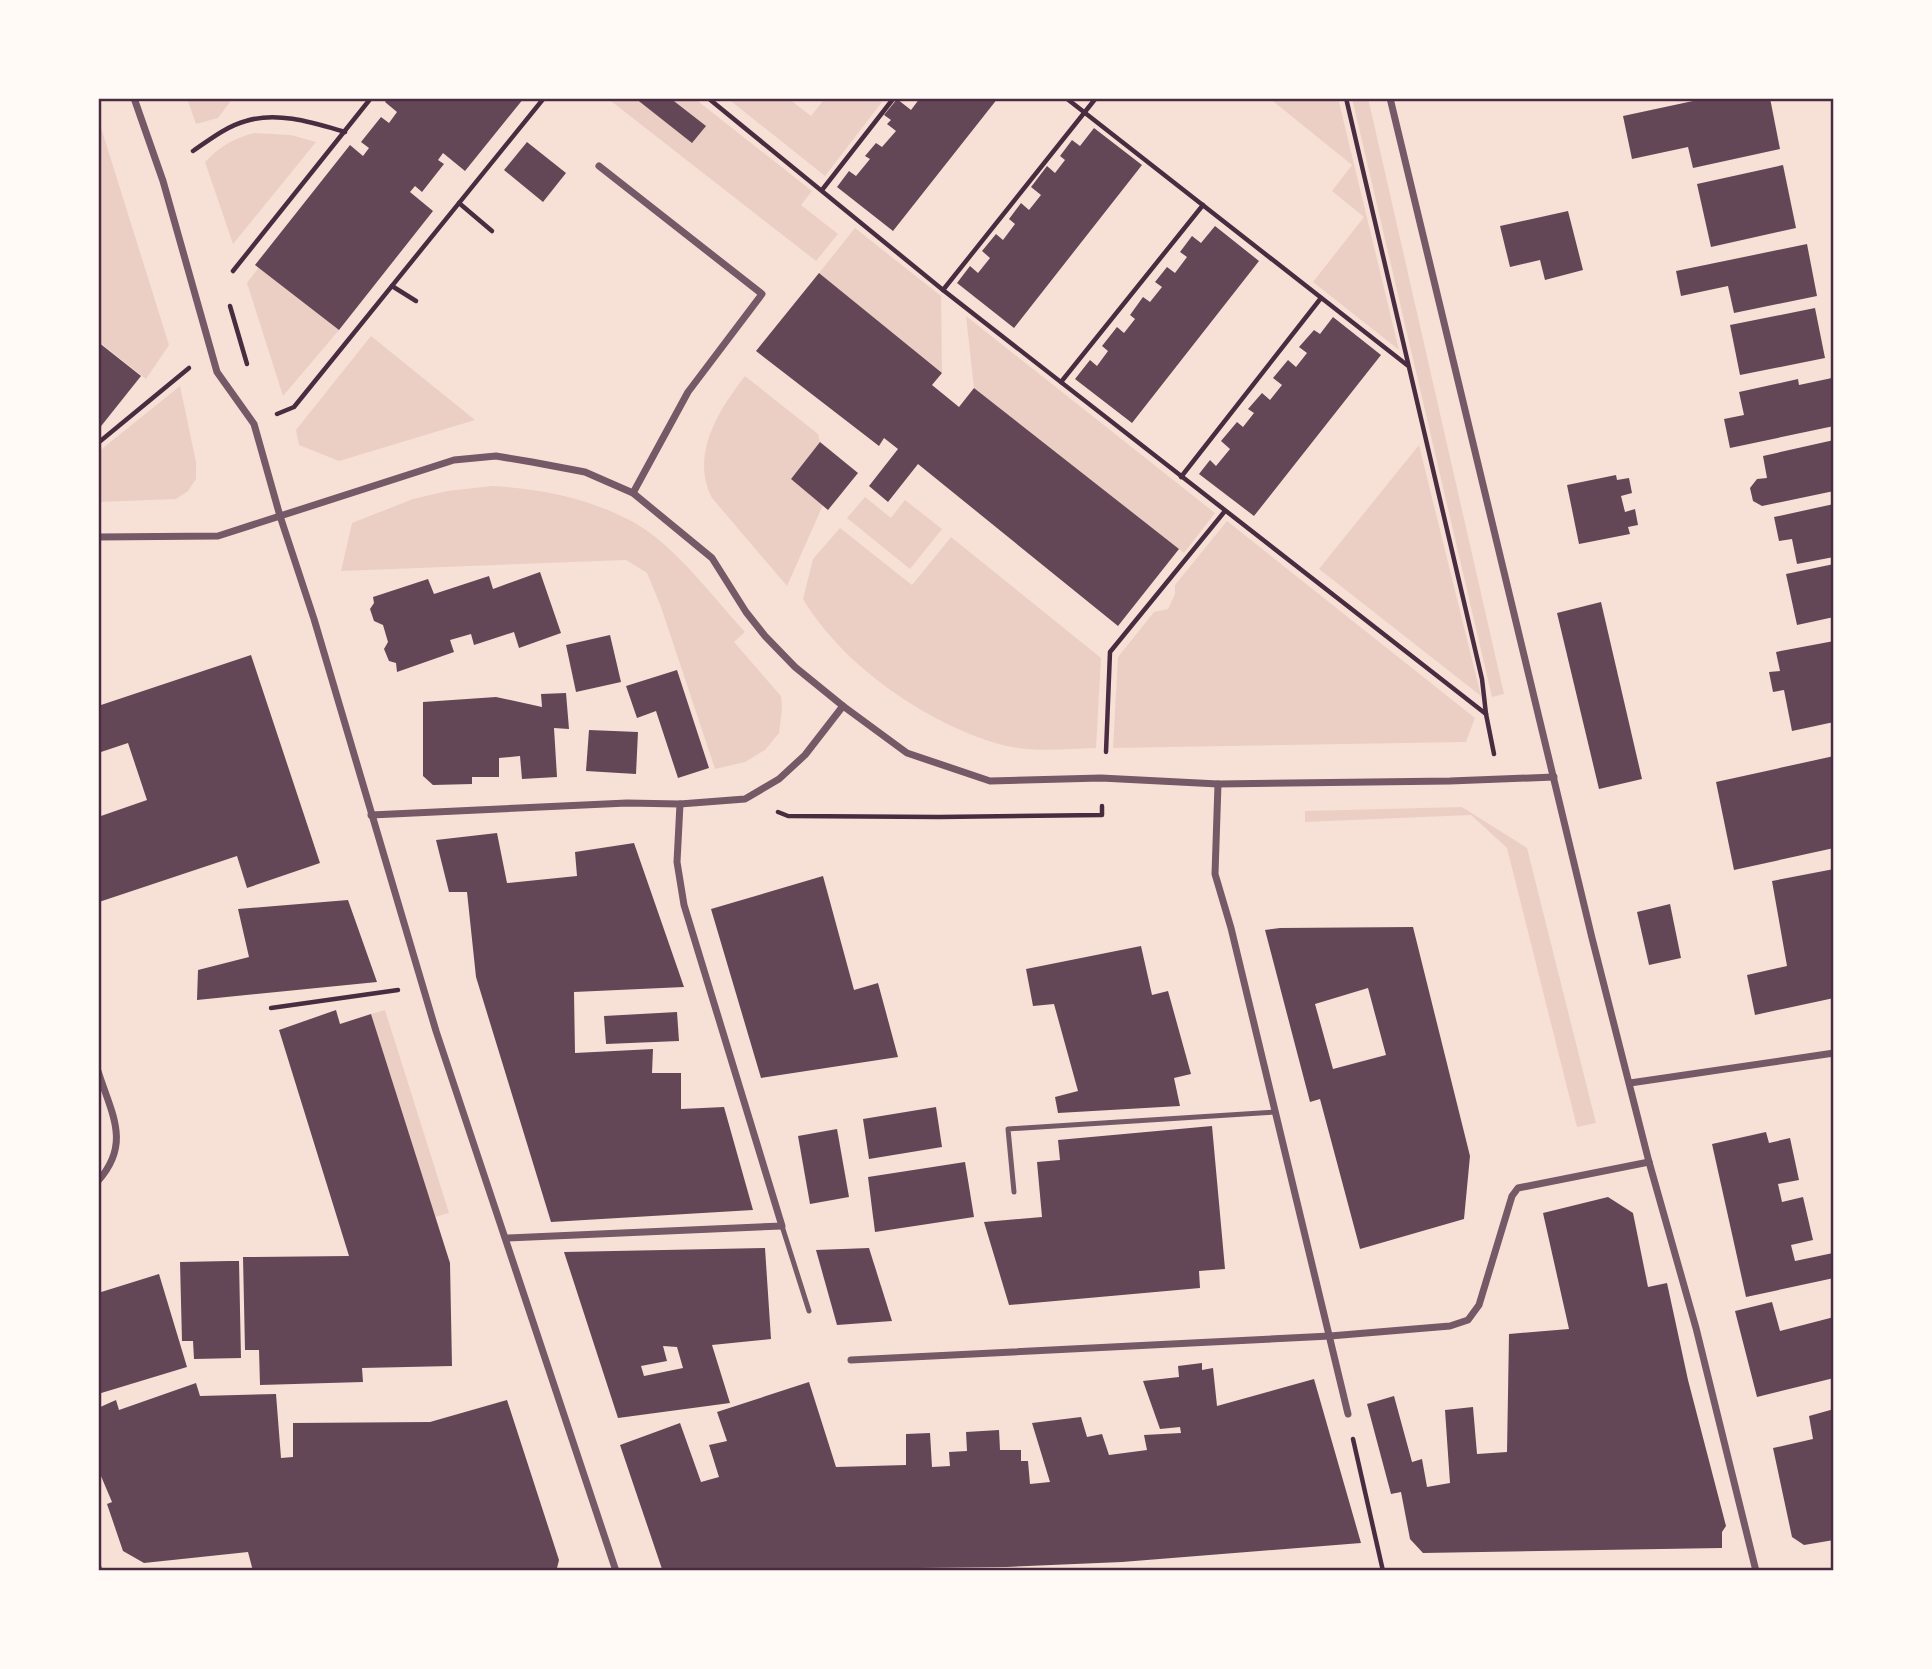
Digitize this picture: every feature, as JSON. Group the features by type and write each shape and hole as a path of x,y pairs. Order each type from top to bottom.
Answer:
{"street":[{"path":"134,98 163,181 217,372 254,424 423,987 615,1571"},
{"path":"1390,98 1649,1162 1696,1328 1756,1571"},
{"path":"599,166 762,294 688,392 633,493"},
{"path":"98,537 218,536 454,460 496,456 585,472 633,493 712,558 746,612 765,636 795,667 843,706 907,753 990,781 1101,778 1217,784 1554,777"},
{"path":"371,815 627,803 680,804 745,799 779,779 805,755 843,706"},
{"path":"1217,784 1215,874 1231,928 1348,1414"},
{"path":"506,1238 782,1226 684,905 677,862 680,804"},
{"path":"1630,1083 1834,1053"},
{"path":"98,1071 118,1134 116,1156 98,1181"},
{"path":"851,1360 1330,1336 1450,1326 1468,1320 1479,1305 1512,1196 1518,1188 1649,1162"}],"lane":[{"path":"1014,1192 1009,1129 1275,1112"},
{"path":"782,1226 809,1311"}],"path":[{"path":"233,271 371,98"},
{"path":"254,424 294,407 544,98"},
{"path":"708,98 943,290 1486,714"},
{"path":"822,190 893,99 891,98"},
{"path":"1066,98 1408,365"},
{"path":"943,290 1096,98"},
{"path":"1346,98 1482,679 1486,714 1500,779"},
{"path":"193,151 247,120 278,118 308,121 345,132"},
{"path":"459,203 492,231"},
{"path":"1061,382 1203,205"},
{"path":"392,286 416,302"},
{"path":"1181,477 1321,298"},
{"path":"98,443 191,366"},
{"path":"745,799 788,816 1102,814 1101,778 1106,751 1110,652 1225,511"},
{"path":"271,1008 423,987"},
{"path":"1348,1414 1383,1571"}],"shaded area":[{"path":"187,98 233,98 218,118 196,124"},
{"path":"607,98 694,98 812,191 801,205 838,234 816,261"},
{"path":"727,98 788,98 811,116 825,98 877,98 882,102 825,176"},
{"path":"1269,98 1338,98 1399,350 1313,282 1364,217 1332,191 1352,165"},
{"path":"1352,98 1368,98 1504,694 1492,697"},
{"path":"98,118 169,345 146,379 98,341"},
{"path":"254,133 291,135 316,142 233,244 205,162 227,144"},
{"path":"855,228 941,296 942,373 819,273"},
{"path":"259,267 339,330 283,396 247,283"},
{"path":"966,316 1215,513 1184,553 974,388"},
{"path":"371,336 475,420 339,461 299,445 296,430"},
{"path":"745,376 818,434 820,442 791,479 823,505 787,586 712,498 706,482 704,466 710,434 725,404"},
{"path":"180,386 196,462 196,479 188,491 176,499 98,502 98,452"},
{"path":"1419,445 1481,696 1319,569"},
{"path":"492,486 548,492 600,507 635,523 679,558 745,632 734,642 781,696 779,733 765,750 745,762 715,769 647,573 626,560 341,571 352,523 413,499 447,491"},
{"path":"865,497 891,518 905,500 942,529 910,569 847,518"},
{"path":"1227,521 1475,718 1466,742 1113,748 1118,657 1154,612 1168,609 1175,594 1175,585"},
{"path":"840,528 912,585 951,537 1101,658 1096,748 1035,749 999,744 943,722 888,688 863,668 840,647 803,599 813,559"},
{"path":"1462,807 1527,848 1596,1123 1577,1127 1507,848 1471,815 1305,822 1305,811"},
{"path":"385,1010 449,1213 435,1217 371,1014"}],"building":[{"path":"388,98 524,98 465,171 443,153 438,160 444,164 422,192 415,186 410,192 433,211 339,330 255,265 350,145 363,156 369,148 361,142 381,117 389,123 397,112 385,102"},
{"path":"635,98 670,98 706,126 692,143"},
{"path":"920,98 998,98 893,231 837,187 849,171 856,176 870,159 865,156 876,143 882,147 896,131 887,124 891,120 884,115 897,99 911,110"},
{"path":"1707,98 1770,98 1780,149 1693,168 1688,147 1632,159 1623,116"},
{"path":"1094,128 1142,165 1014,328 957,283 970,266 978,273 990,258 982,251 996,234 1003,240 1015,224 1009,219 1021,203 1029,210 1041,195 1031,187 1047,166 1055,173 1065,160 1060,156 1072,140 1080,146"},
{"path":"527,142 566,173 543,202 504,170"},
{"path":"1783,165 1796,228 1711,247 1697,184"},
{"path":"1568,211 1583,270 1545,280 1540,260 1510,267 1500,226"},
{"path":"1215,226 1259,261 1132,423 1075,379 1090,360 1097,366 1108,351 1102,346 1117,327 1124,333 1135,319 1130,315 1143,297 1150,302 1162,287 1155,282 1167,267 1175,273 1187,257 1180,252 1192,236 1201,243"},
{"path":"1807,244 1817,296 1734,313 1728,286 1681,296 1676,271"},
{"path":"819,273 942,373 932,385 959,407 974,388 1179,549 1118,626 918,464 888,502 869,486 898,449 884,438 879,446 756,351"},
{"path":"1815,308 1825,358 1740,375 1730,325"},
{"path":"1333,317 1381,355 1254,516 1199,474 1210,460 1216,466 1230,449 1221,441 1237,422 1243,427 1254,413 1248,409 1262,393 1270,400 1282,385 1273,378 1288,360 1296,367 1307,353 1299,347 1314,330 1320,334"},
{"path":"98,342 141,376 98,430"},
{"path":"1832,378 1834,426 1730,448 1724,419 1744,415 1739,392 1798,379 1799,385"},
{"path":"1834,440 1834,491 1762,506 1753,501 1750,488 1757,479 1767,478 1763,456"},
{"path":"820,442 858,473 828,510 791,479"},
{"path":"1616,475 1617,480 1629,478 1632,493 1621,496 1625,512 1635,509 1638,525 1628,527 1630,534 1579,544 1567,485"},
{"path":"1834,504 1834,557 1797,564 1792,539 1779,541 1774,517"},
{"path":"1834,564 1834,617 1797,625 1786,574"},
{"path":"540,572 561,633 519,648 514,632 474,645 471,634 450,640 454,652 397,672 396,663 389,661 384,649 388,642 383,625 374,621 370,609 374,603 373,597 428,579 434,594 489,576 493,589"},
{"path":"1601,602 1642,779 1599,789 1557,613"},
{"path":"610,635 621,682 576,692 566,645"},
{"path":"1834,641 1834,722 1792,731 1784,690 1773,692 1769,672 1780,671 1776,652"},
{"path":"251,655 320,863 247,888 237,856 99,902 98,817 147,800 128,743 98,753 98,706"},
{"path":"677,670 709,768 678,778 656,711 637,718 626,686"},
{"path":"566,693 569,729 554,728 557,777 522,779 520,756 499,758 499,777 472,777 472,784 433,785 423,776 423,702 496,697 542,707 541,694"},
{"path":"589,730 638,732 636,774 586,771"},
{"path":"1834,756 1834,848 1734,870 1716,782"},
{"path":"497,833 507,883 577,876 575,852 634,843 684,987 574,992 575,1053 653,1049 652,1073 681,1073 681,1109 724,1107 753,1210 551,1222 476,977 467,892 449,892 436,840"},
{"path":"1834,869 1834,998 1755,1015 1747,975 1787,966 1772,881"},
{"path":"823,876 854,990 878,983 898,1057 761,1078 711,909"},
{"path":"348,900 377,982 197,1000 198,970 249,957 238,909"},
{"path":"1670,904 1681,958 1649,965 1637,912"},
{"path":"1413,927 1470,1156 1464,1219 1360,1249 1320,1099 1310,1102 1265,930","holes":["1368,988 1386,1055 1333,1069 1315,1004"]},
{"path":"1141,946 1152,995 1168,991 1191,1074 1174,1078 1180,1106 1058,1113 1055,1097 1078,1091 1054,1004 1033,1006 1026,969"},
{"path":"336,1010 340,1024 371,1014 450,1263 452,1366 362,1368 363,1382 260,1385 259,1350 245,1350 243,1257 349,1256 279,1030"},
{"path":"677,1012 679,1041 606,1044 604,1016"},
{"path":"936,1107 942,1147 869,1159 863,1119"},
{"path":"1212,1126 1225,1269 1199,1271 1200,1288 1009,1305 984,1222 1042,1217 1037,1162 1060,1160 1058,1140"},
{"path":"837,1129 849,1197 810,1204 798,1136"},
{"path":"1766,1132 1769,1143 1790,1138 1799,1180 1778,1184 1782,1202 1803,1197 1813,1240 1791,1245 1795,1261 1833,1253 1834,1278 1746,1297 1712,1144"},
{"path":"965,1162 974,1217 875,1232 868,1177"},
{"path":"1608,1197 1633,1213 1648,1287 1667,1283 1688,1380 1726,1526 1722,1532 1722,1548 1423,1553 1410,1539 1401,1492 1391,1494 1367,1404 1394,1396 1412,1462 1422,1459 1427,1487 1450,1483 1445,1410 1473,1407 1477,1454 1507,1452 1509,1334 1569,1329 1543,1213"},
{"path":"765,1248 771,1339 712,1345 730,1403 618,1418 564,1252","holes":["663,1346 677,1347 683,1368 644,1376 641,1366 667,1361"]},
{"path":"869,1248 892,1321 837,1325 816,1250"},
{"path":"239,1261 241,1358 194,1359 193,1341 182,1341 180,1262"},
{"path":"159,1274 187,1367 98,1394 98,1293"},
{"path":"1772,1302 1780,1331 1834,1317 1834,1378 1757,1397 1735,1311"},
{"path":"1202,1363 1202,1370 1213,1368 1217,1406 1314,1379 1361,1543 1122,1562 1006,1567 666,1571 662,1569 620,1445 680,1423 701,1482 719,1477 709,1445 727,1441 717,1412 809,1382 836,1467 906,1465 906,1434 930,1433 932,1467 950,1466 949,1452 967,1451 966,1432 999,1430 1000,1450 1021,1450 1021,1461 1028,1461 1030,1484 1050,1482 1032,1423 1081,1417 1087,1437 1102,1434 1109,1455 1147,1450 1144,1435 1181,1433 1180,1427 1160,1429 1143,1381 1179,1377 1178,1366"},
{"path":"196,1383 200,1396 276,1394 281,1458 293,1457 293,1423 430,1422 507,1400 559,1560 557,1568 553,1571 253,1571 248,1552 144,1563 123,1551 107,1504 112,1502 98,1469 98,1408 116,1400 119,1410"},
{"path":"1834,1409 1834,1540 1804,1545 1792,1537 1773,1448 1813,1439 1809,1416"}]}
